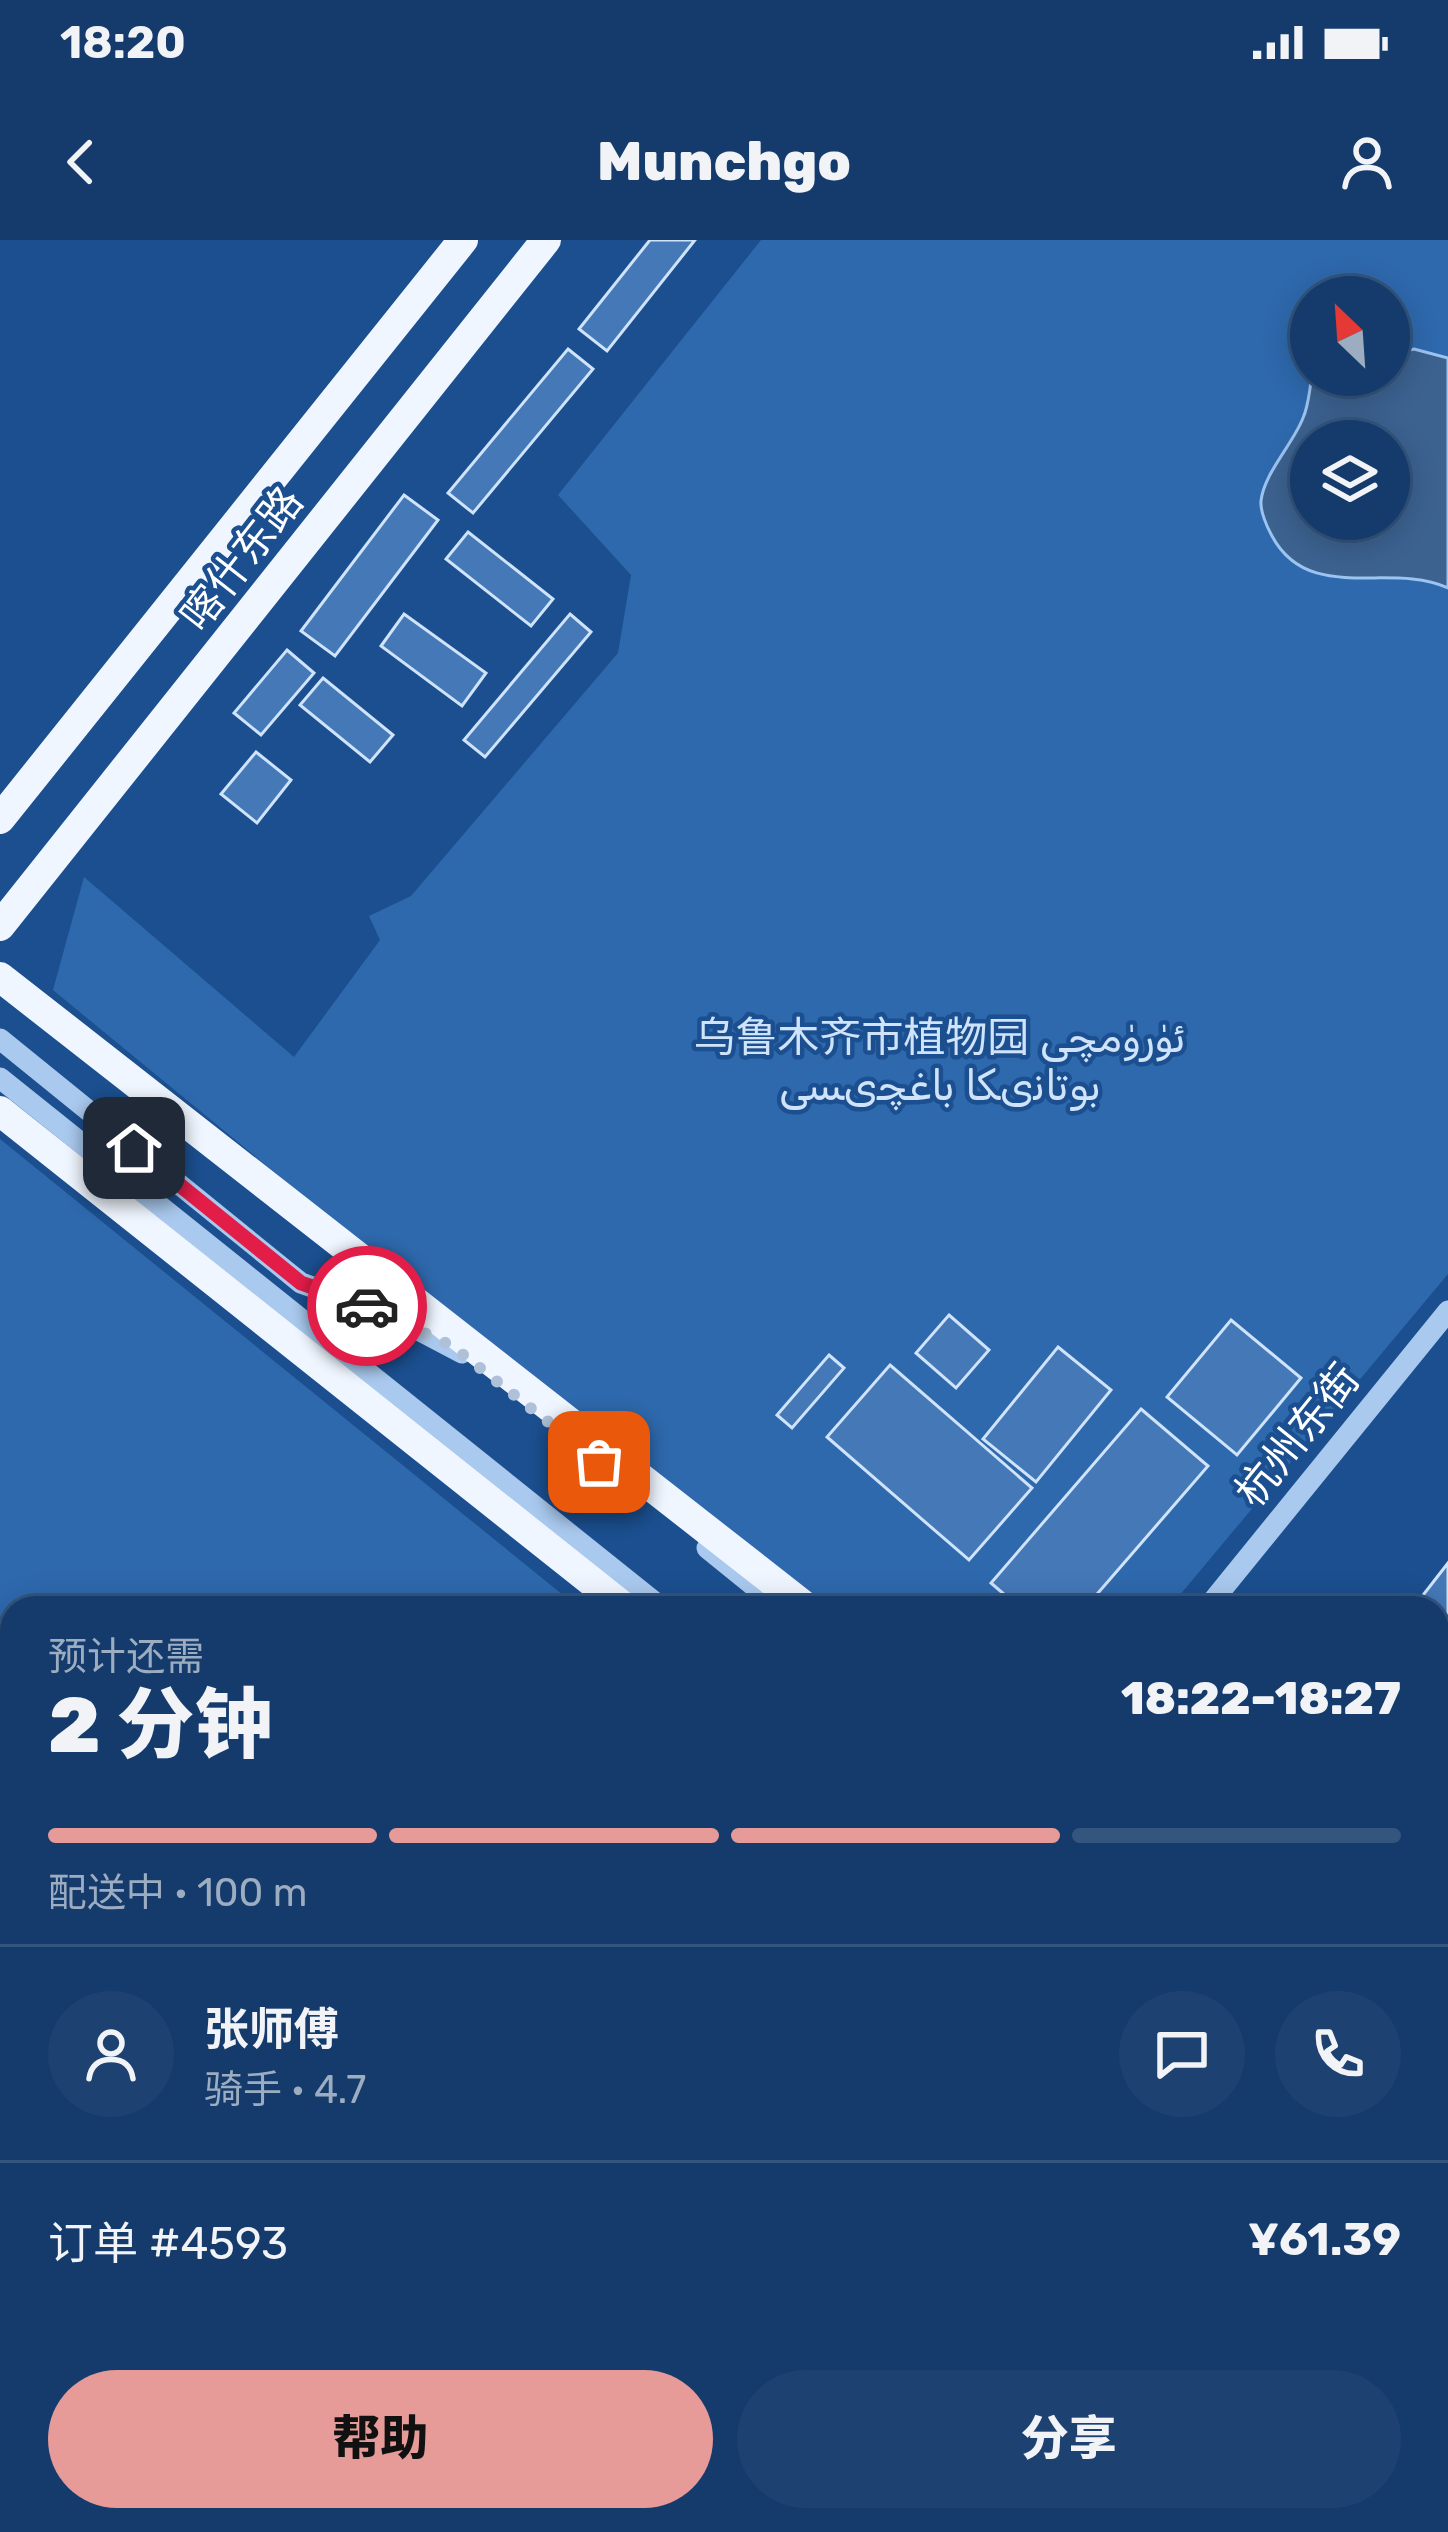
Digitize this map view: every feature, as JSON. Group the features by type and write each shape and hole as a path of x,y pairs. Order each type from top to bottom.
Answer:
{"main road":[{"name":"喀什东路","path":"0,819 464,240"},
{"name":"喀什东路","path":"0,926 546,240"},
{"path":"0,977 792,1596"},
{"path":"0,1111 610,1596"}],"street":[{"path":"0,1039 301,1283 386,1312 452,1346 766,1596"},
{"path":"0,1078 647,1596"},
{"name":"杭州东街","path":"1217,1596 1448,1311"}],"green space":[{"name":"乌鲁木齐市植物园 ئۈرۈمچى بوتانىكا باغچىسى","path":"761,240 1448,240 1448,1274 1179,1596 789,1596 53,990 84,877 294,1057 380,940 369,916 411,896 618,653 631,575 558,495"},
{"path":"0,1139 564,1596 0,1596"}],"shaded area":[{"path":"1410,350 1448,358 1448,588 1401,578 1329,576 1288,557 1272,536 1261,501 1290,443 1290,540 1410,540 1410,420 1302,420 1309,396 1410,396"}],"building":[{"path":"650,240 695,240 607,351 579,329"},
{"path":"568,349 593,369 473,513 448,493"},
{"path":"404,495 438,520 335,656 301,631"},
{"path":"468,532 553,599 531,626 446,559"},
{"path":"404,614 486,673 462,706 381,646"},
{"path":"570,614 591,632 485,757 464,740"},
{"path":"287,650 314,673 261,735 234,713"},
{"path":"323,678 393,735 370,762 300,705"},
{"path":"256,752 291,780 257,823 221,794"},
{"path":"949,1315 989,1350 956,1388 916,1353"},
{"path":"1231,1320 1301,1378 1237,1455 1167,1397"},
{"path":"1058,1347 1111,1390 1036,1482 983,1439"},
{"path":"829,1355 844,1368 792,1428 777,1415"},
{"path":"890,1365 1032,1488 969,1560 827,1437"},
{"path":"1141,1409 1208,1466 1095,1596 1006,1596 991,1583"},
{"path":"1448,1563 1448,1596 1422,1596"}],"way so far":[{"path":"367,1306 452,1346 599,1462"}],"route":[{"path":"134,1148 301,1283 367,1306"}]}
